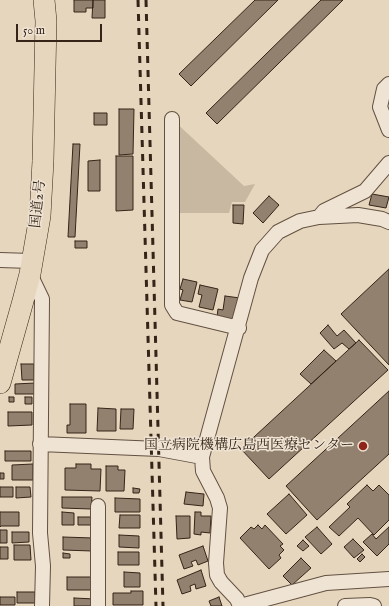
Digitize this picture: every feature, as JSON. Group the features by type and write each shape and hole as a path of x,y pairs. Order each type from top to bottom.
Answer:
{"highway":[{"name":"国道2号","path":"0,383 30,268 40,216 43,161 46,21 44,0"},
{"name":"国道2号","path":"46,21 50,0"}],"street":[{"path":"389,84 384,89 380,107 389,130"},
{"path":"172,119 172,305 177,313 238,328"},
{"path":"319,217 324,211 365,191 389,163"},
{"path":"389,222 382,219 358,215 319,217 300,221 278,232 262,250 251,278 202,457 203,471 217,498 220,508 216,562 217,575 241,606 326,583 389,579"},
{"path":"0,260 30,268 42,299 40,444 40,533 43,566 42,606"},
{"path":"40,444 159,449 202,457"},
{"path":"98,506 98,606"},
{"path":"345,606 374,606"}],"shaded area":[{"path":"172,119 244,186 255,184 245,202 232,202 229,213 171,213"}],"building":[{"path":"74,0 93,0 93,8 86,8 86,12 74,12"},
{"path":"93,0 105,0 105,18 92,18"},
{"path":"255,0 278,0 191,86 179,74"},
{"path":"321,0 343,0 217,124 206,113"},
{"path":"119,109 134,109 133,154 119,155"},
{"path":"94,113 107,113 107,125 94,125"},
{"path":"73,144 80,144 75,237 68,237"},
{"path":"116,156 133,156 133,210 116,211"},
{"path":"100,160 100,191 88,191 88,161"},
{"path":"372,194 389,197 386,208 369,205"},
{"path":"269,196 279,205 263,223 253,213"},
{"path":"233,205 244,205 243,224 233,223"},
{"path":"75,241 87,241 87,248 75,248"},
{"path":"389,269 389,365 341,314"},
{"path":"183,279 197,282 192,302 180,300 183,290 180,289"},
{"path":"200,285 218,289 213,310 199,307 202,295 198,294"},
{"path":"225,296 240,298 236,321 217,317 218,309 223,310"},
{"path":"328,325 337,336 344,330 356,343 349,349 342,343 334,349 320,333"},
{"path":"359,340 388,370 269,479 241,449"},
{"path":"324,350 336,361 311,384 300,374"},
{"path":"21,364 34,364 34,380 22,380"},
{"path":"35,383 35,394 15,394 15,384"},
{"path":"389,391 389,454 317,520 286,486"},
{"path":"9,397 14,397 14,402 9,402"},
{"path":"25,397 32,397 32,404 25,404"},
{"path":"70,404 86,404 86,433 67,433 67,425 70,425"},
{"path":"98,408 116,409 116,431 97,431"},
{"path":"121,409 134,409 133,429 120,429"},
{"path":"8,412 32,412 32,425 8,426"},
{"path":"5,451 31,451 31,461 5,461"},
{"path":"33,464 33,480 12,480 12,465"},
{"path":"76,464 91,464 91,469 101,469 100,491 65,490 65,468 76,468"},
{"path":"106,466 118,466 118,470 125,470 124,491 106,491"},
{"path":"0,473 4,473 4,479 0,479"},
{"path":"367,485 373,491 379,485 389,495 389,520 374,535 358,518 339,536 329,527 350,507 347,504"},
{"path":"0,487 13,487 13,497 0,497"},
{"path":"16,487 30,487 31,497 16,498"},
{"path":"133,488 140,489 139,493 133,493"},
{"path":"186,492 204,494 203,506 184,504"},
{"path":"289,494 307,515 286,534 267,514"},
{"path":"62,497 92,497 91,509 62,508"},
{"path":"115,498 140,499 140,512 115,512"},
{"path":"0,512 19,512 19,526 0,527"},
{"path":"62,512 74,513 74,525 62,525"},
{"path":"195,512 201,512 201,516 211,516 210,533 201,532 201,535 194,534"},
{"path":"120,515 140,515 140,528 119,528"},
{"path":"176,516 190,516 190,538 177,539"},
{"path":"78,517 96,517 96,525 78,525"},
{"path":"258,525 262,529 265,525 283,544 280,546 284,550 279,555 281,558 269,569 240,538 251,527 254,529"},
{"path":"317,527 332,544 321,554 305,537"},
{"path":"389,527 389,544 377,556 363,542 372,534 376,539"},
{"path":"0,530 7,530 7,543 0,543"},
{"path":"12,532 29,532 29,542 12,543"},
{"path":"119,535 139,536 139,548 119,547"},
{"path":"63,537 93,538 92,551 63,550"},
{"path":"353,539 364,550 354,558 344,547"},
{"path":"303,540 309,546 303,551 297,546"},
{"path":"14,545 30,545 31,560 14,560"},
{"path":"203,546 208,561 198,565 196,560 191,562 193,566 184,569 179,555"},
{"path":"0,547 8,547 8,559 0,559"},
{"path":"118,552 139,552 139,565 118,565"},
{"path":"63,553 70,554 70,558 63,558"},
{"path":"362,554 365,557 360,562 357,559"},
{"path":"301,558 311,568 292,585 283,576"},
{"path":"201,570 206,586 196,589 195,584 190,586 191,591 182,594 177,580"},
{"path":"124,572 140,573 140,587 124,587"},
{"path":"67,577 91,577 91,590 67,590"},
{"path":"131,591 143,591 143,605 113,605 113,593 131,593"},
{"path":"17,592 35,592 35,603 17,603"},
{"path":"0,597 15,597 15,605 0,605"},
{"path":"219,597 222,606 211,606 209,601"},
{"path":"74,598 95,599 95,606 74,606"}],"railway":[{"path":"138,0 156,606"},
{"path":"146,0 163,606"}],"place":[{"name":"国立病院機構広島西医療センター","path":"363,446"}]}
